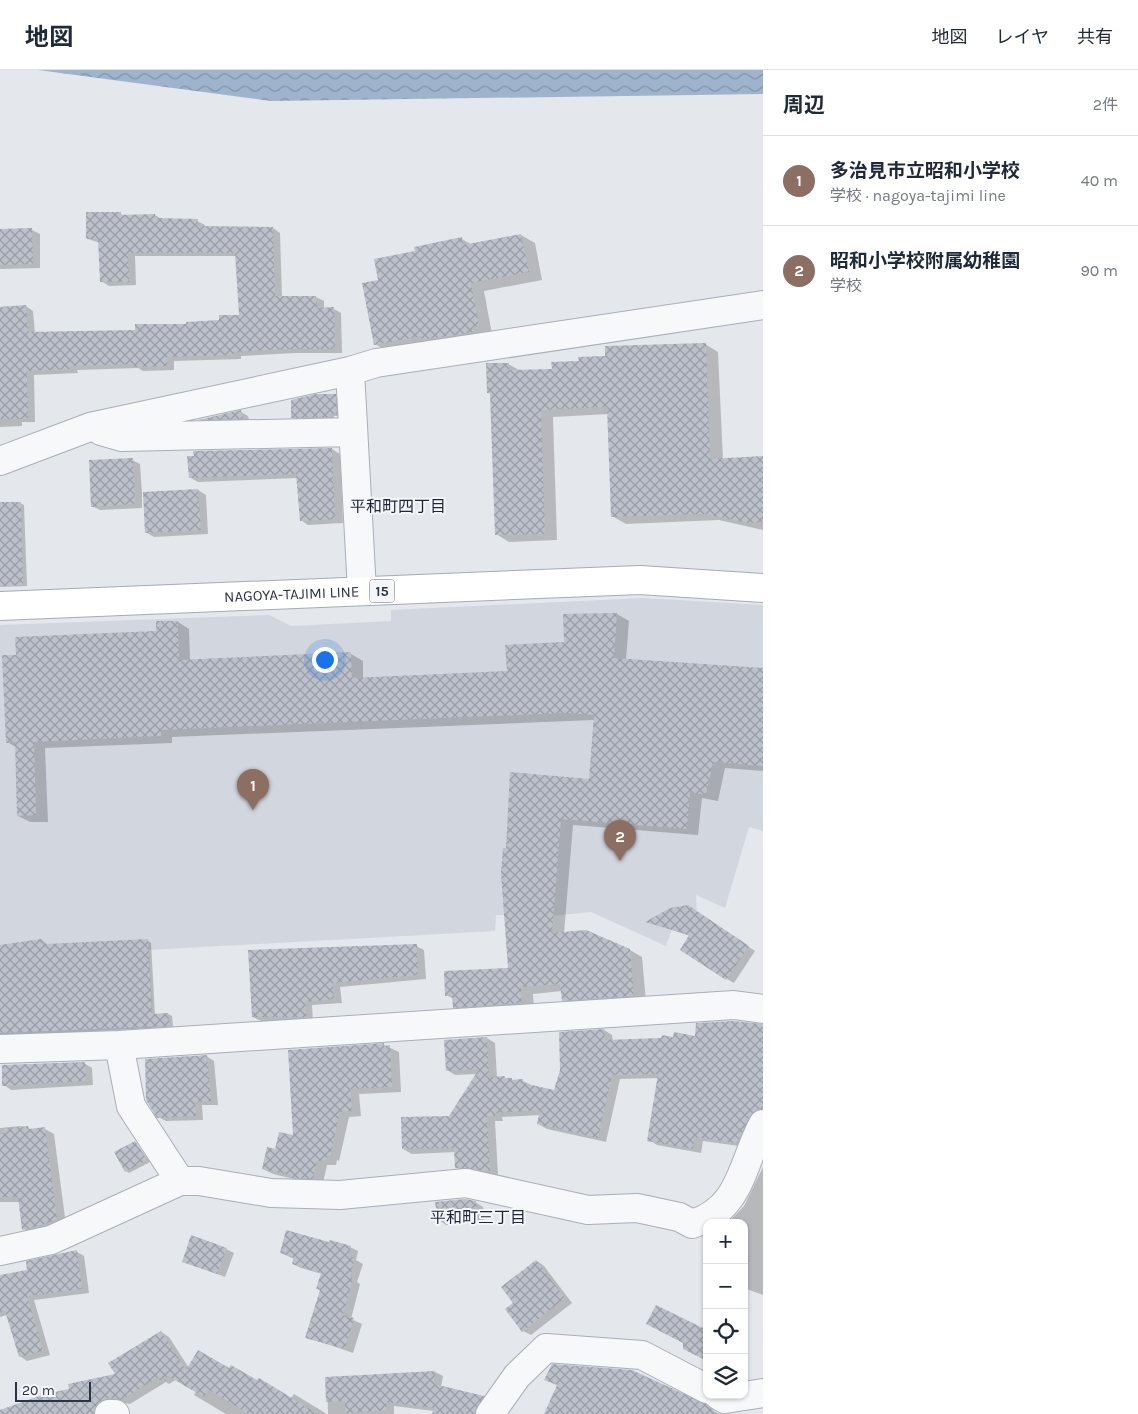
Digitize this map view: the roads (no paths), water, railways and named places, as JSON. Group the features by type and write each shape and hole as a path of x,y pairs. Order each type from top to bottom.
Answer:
{"main road":[{"name":"NAGOYA-TAJIMI LINE","path":"0,606 640,580 763,588"}],"street":[{"path":"0,461 90,427 350,371 376,363 763,305"},
{"path":"350,371 362,591"},
{"path":"90,427 122,437 352,432"},
{"path":"0,1049 119,1045 734,1005 763,1009"},
{"path":"119,1045 131,1106 180,1181"},
{"path":"0,1251 51,1240 180,1181 199,1181 271,1193 340,1194 466,1184 588,1210 637,1208 679,1217 692,1224 708,1219 732,1195 763,1124"},
{"path":"490,1414 517,1376 546,1348 642,1354 703,1387"},
{"path":"748,1396 763,1394"},
{"path":"108,1414 115,1414"}],"water":[{"path":"38,70 763,70 763,94 271,101"}],"place":[{"name":"多治見市立昭和小学校","path":"253,810"},
{"name":"昭和小学校附属幼稚園","path":"620,861"}],"district":[{"name":"平和町四丁目","path":"398,506"},
{"name":"平和町三丁目","path":"478,1217"}]}
